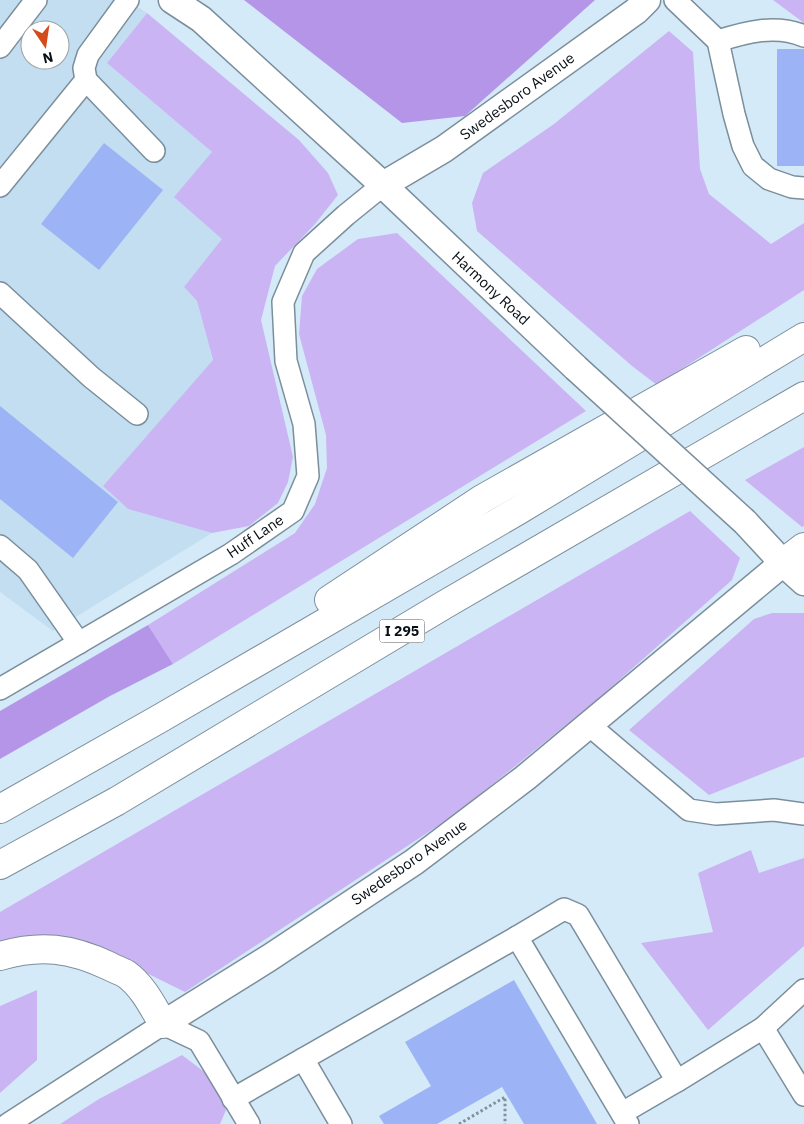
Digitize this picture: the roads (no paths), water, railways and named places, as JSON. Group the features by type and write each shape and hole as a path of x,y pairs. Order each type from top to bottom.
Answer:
{"highway":[{"path":"79,765 482,500 804,317"},
{"path":"0,809 519,510 804,336"},
{"name":"I 295","path":"0,865 117,801 444,605 804,396"},
{"path":"0,956 18,951 44,949 67,950 88,956 127,975 145,995 163,1024"}],"main road":[{"name":"Harmony Road","path":"172,0 200,19 383,185 576,368 745,522 794,555 804,582"},
{"name":"Swedesboro Avenue","path":"383,185 444,149 636,11 646,0"},
{"name":"Swedesboro Avenue","path":"163,1024 244,974 414,862 525,778 794,555"}],"street":[{"path":"0,47 36,0"},
{"path":"128,0 88,55 84,68 86,80 154,151"},
{"path":"675,0 718,41 742,146 753,166 769,179 792,187 804,188"},
{"path":"718,41 762,30 795,32 804,36"},
{"path":"0,186 86,80"},
{"name":"Huff Lane","path":"0,689 231,554 293,511 308,476 304,424 286,360 282,302 304,253 383,185"},
{"path":"0,293 91,377 137,414"},
{"path":"0,546 28,570 79,642"},
{"path":"589,724 689,810 716,814 774,810 804,814"},
{"path":"233,1099 564,909 578,915 677,1081"},
{"path":"517,937 625,1119 677,1081 763,1028 804,990"},
{"path":"163,1024 199,1041 249,1124"},
{"name":"Swedesboro Avenue","path":"8,1124 163,1024"},
{"path":"763,1028 804,1095"},
{"path":"303,1058 341,1124"}]}
